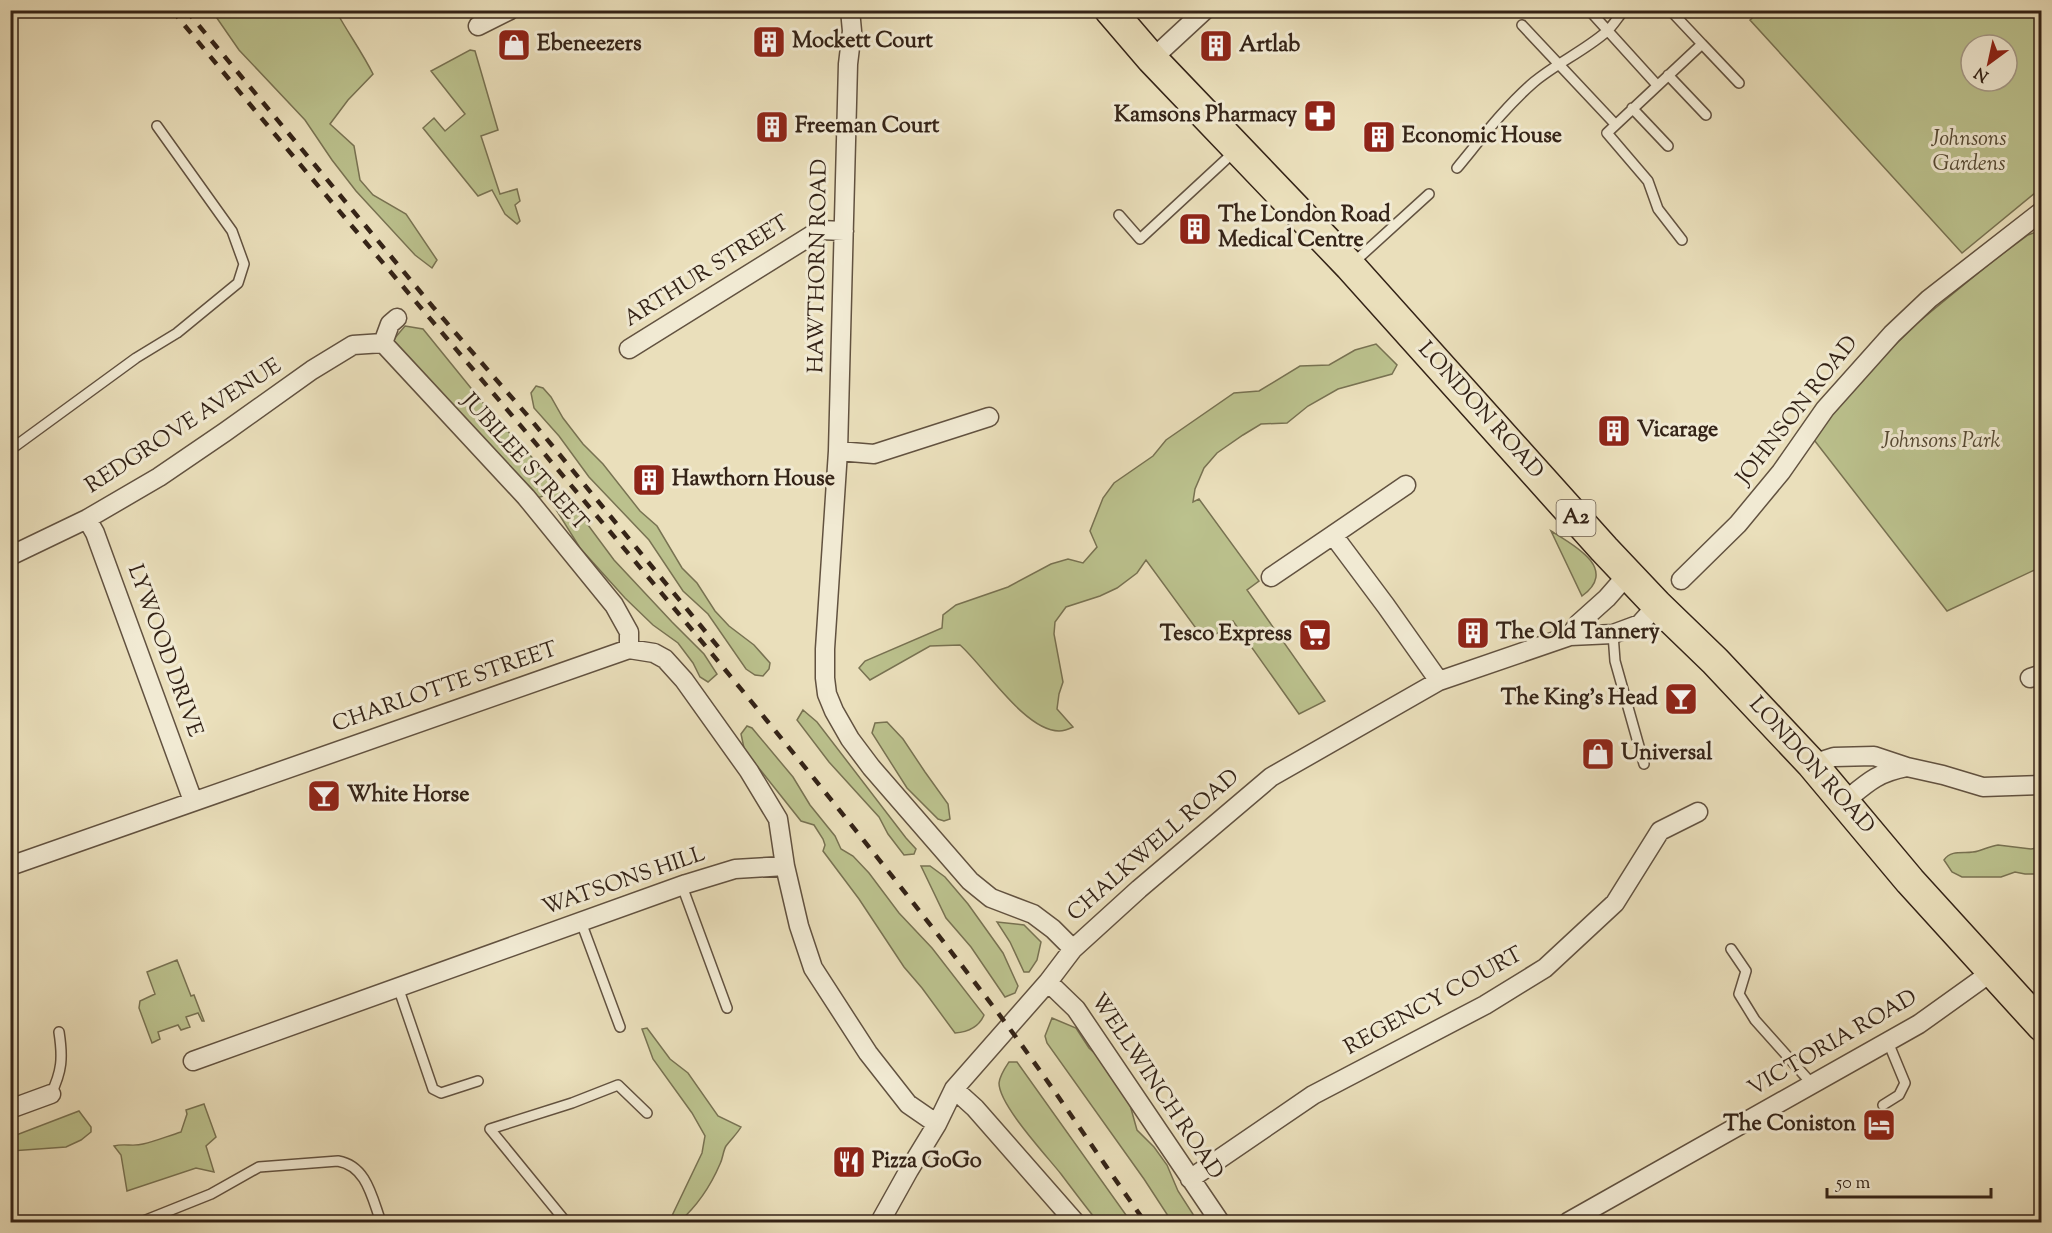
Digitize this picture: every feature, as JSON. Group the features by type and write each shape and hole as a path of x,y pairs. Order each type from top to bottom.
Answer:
{"main road":[{"name":"LONDON ROAD","path":"1110,10 1152,59 1350,266 1628,574 1715,661 1812,764 1910,880 2042,1026"}],"street":[{"path":"478,26 510,10"},
{"name":"HAWTHORN ROAD","path":"850,10 852,31 848,64 838,451 825,649 827,694 850,739 871,767 970,881 991,898 1033,914 1053,929 1073,949"},
{"path":"1152,59 1205,10"},
{"name":"JOHNSON ROAD","path":"1681,580 1738,524 1780,472 1825,409 1892,334 1929,299 2042,211"},
{"name":"ARTHUR STREET","path":"629,349 820,230 844,231"},
{"path":"383,343 390,324 397,318"},
{"name":"REDGROVE AVENUE","path":"10,556 87,519 159,477 312,370 352,345 383,343"},
{"name":"JUBILEE STREET","path":"383,343 526,497 614,604 629,632 629,649"},
{"path":"838,451 874,454 989,417"},
{"path":"1271,577 1406,485"},
{"name":"LYWOOD DRIVE","path":"87,519 194,801"},
{"path":"1333,535 1439,681"},
{"name":"CHALKWELL ROAD","path":"1570,636 1578,624 1607,598 1628,574"},
{"name":"CHALKWELL ROAD","path":"880,1222 937,1124 954,1089 1048,982 1073,949 1138,889 1271,777 1439,681 1570,636 1612,634 1640,624 1657,605"},
{"path":"629,649 654,652 665,659 701,703 749,771 778,819 798,926 813,968 868,1053 908,1104 937,1124"},
{"name":"CHARLOTTE STREET","path":"10,866 629,649"},
{"path":"1812,764 1834,757 1874,756 1983,787 2042,785"},
{"path":"1844,802 1875,777 1888,770 1907,767"},
{"name":"REGENCY COURT","path":"1190,1179 1313,1095 1485,1005 1545,968 1615,903 1660,831 1698,812"},
{"name":"WATSONS HILL","path":"193,1061 681,886 735,869 785,866"},
{"name":"VICTORIA ROAD","path":"1568,1222 1919,1024 1993,971"},
{"name":"WELLWINCH ROAD","path":"1048,982 1076,1010 1220,1222"},
{"path":"954,1089 975,1108 1075,1222"},
{"path":"10,1109 51,1094"}],"lane":[{"path":"1589,10 1657,85"},
{"path":"1457,168 1508,107 1558,64 1607,31 1624,10"},
{"path":"1670,10 1739,83"},
{"path":"1522,25 1614,124"},
{"path":"1682,240 1659,209 1648,181 1607,133 1702,44"},
{"path":"1668,75 1706,115"},
{"path":"1632,108 1668,147"},
{"path":"10,450 136,358 177,333 238,283 244,264 232,231 158,126"},
{"path":"1119,215 1140,238 1238,149"},
{"path":"1350,266 1429,194"},
{"path":"1612,634 1615,661 1644,764"},
{"path":"681,886 727,1008"},
{"path":"581,922 620,1027"},
{"path":"1731,949 1746,971 1739,994 1755,1020 1814,1085"},
{"path":"398,987 433,1089 441,1093 478,1081"},
{"path":"51,1094 61,1073 62,1052 59,1032"},
{"path":"1882,1105 1899,1095 1905,1083 1888,1042"},
{"path":"566,1222 490,1129 572,1103 618,1085 647,1113"},
{"path":"141,1222 211,1194 259,1167 338,1161 345,1162 363,1174 381,1222"}],"green space":[{"path":"212,11 336,11 373,74 348,100 330,124 354,146 360,180 373,195 406,214 437,260 432,268 415,255 356,191 305,120 239,50"},
{"name":"Johnsons Gardens","path":"1761,11 2041,11 2041,188 1962,253 1750,20"},
{"path":"470,50 475,51 498,130 481,136 500,194 517,189 520,201 515,205 520,221 517,224 505,214 492,190 478,196 423,128 434,118 445,131 465,114 431,71"},
{"name":"Johnsons Park","path":"2036,232 2041,235 2041,567 1947,611 1811,436 1916,324 1994,260 2028,235"},
{"path":"405,326 423,329 492,414 562,490 614,560 704,654 717,674 708,682 700,677 678,643 653,625 625,598 580,548 547,495 522,502 383,352"},
{"path":"1376,344 1397,365 1392,374 1338,389 1308,406 1287,423 1261,424 1243,435 1217,453 1204,468 1195,489 1193,502 1199,499 1259,581 1247,590 1325,701 1299,714 1233,621 1206,642 1146,560 1137,573 1117,588 1066,607 1055,622 1054,634 1063,682 1057,709 1073,727 1068,729 1059,731 1046,728 1033,721 1006,696 960,645 930,646 870,680 859,668 865,661 942,628 943,615 956,605 1008,587 1051,564 1068,559 1083,563 1097,547 1090,531 1103,498 1114,483 1153,456 1166,440 1234,393 1259,391 1300,366 1329,365 1355,350"},
{"path":"536,386 543,388 551,397 563,418 583,444 603,464 640,511 657,526 682,568 697,583 715,611 729,626 754,645 770,663 769,669 763,676 755,675 746,669 708,614 683,591 649,540 589,477 559,436 534,408 531,393"},
{"path":"1551,531 1581,551 1595,567 1596,576 1592,586 1582,596"},
{"path":"803,710 817,722 916,849 914,854 904,855 888,834 879,817 829,762 797,720"},
{"path":"887,722 903,739 948,804 950,819 944,821 938,819 907,788 872,733 875,723"},
{"path":"747,726 752,728 793,777 810,805 835,836 841,849 853,856 869,873 899,913 932,948 984,1015 976,1026 955,1033 904,967 859,899 823,851 825,845 823,839 814,825 801,821 744,748 741,734"},
{"path":"1998,845 2031,849 2041,847 2041,874 2015,872 2001,877 1962,877 1952,872 1944,860 1951,854 1974,852"},
{"path":"921,866 930,866 945,877 968,904 1003,953 1018,986 1015,993 1005,997 971,947 946,918"},
{"path":"997,922 1024,925 1041,942 1037,960 1029,972 1024,972 1010,942"},
{"path":"177,960 204,1021 198,1013 186,1017 190,1027 181,1030 178,1025 158,1032 160,1039 152,1043 139,1008 140,1001 155,994 147,972"},
{"path":"1052,1018 1076,1028 1089,1048 1100,1058 1130,1105 1137,1130 1154,1147 1167,1165 1178,1191 1198,1222 1172,1222 1047,1043 1045,1036"},
{"path":"647,1028 670,1059 688,1073 718,1116 741,1127 726,1146 708,1188 679,1222 669,1222 702,1153 705,1136 692,1113 653,1059 642,1029"},
{"path":"1009,1062 1017,1062 1131,1222 1098,1222 1024,1130 1007,1104 999,1083"},
{"path":"204,1104 216,1137 206,1146 214,1172 196,1168 127,1191 121,1155 114,1146 139,1145 181,1132 187,1114 186,1110"},
{"path":"79,1111 91,1127 91,1132 81,1140 66,1147 11,1151 11,1137"}],"railway":[{"path":"172,10 793,752 992,1005 1145,1222"},
{"path":"186,10 433,307 527,415 719,648"}],"place":[{"name":"Mockett Court","path":"769,42"},
{"name":"Ebeneezers","path":"514,45"},
{"name":"Artlab","path":"1216,46"},
{"name":"Kamsons Pharmacy","path":"1320,116"},
{"name":"Freeman Court","path":"772,127"},
{"name":"Economic House","path":"1379,137"},
{"name":"The London Road Medical Centre","path":"1195,229"},
{"name":"Vicarage","path":"1614,431"},
{"name":"Hawthorn House","path":"649,480"},
{"name":"The Old Tannery","path":"1473,633"},
{"name":"Tesco Express","path":"1315,635"},
{"name":"The King's Head","path":"1681,699"},
{"name":"Universal","path":"1598,754"},
{"name":"White Horse","path":"324,796"},
{"name":"The Coniston","path":"1879,1125"},
{"name":"Pizza GoGo","path":"849,1162"}]}
